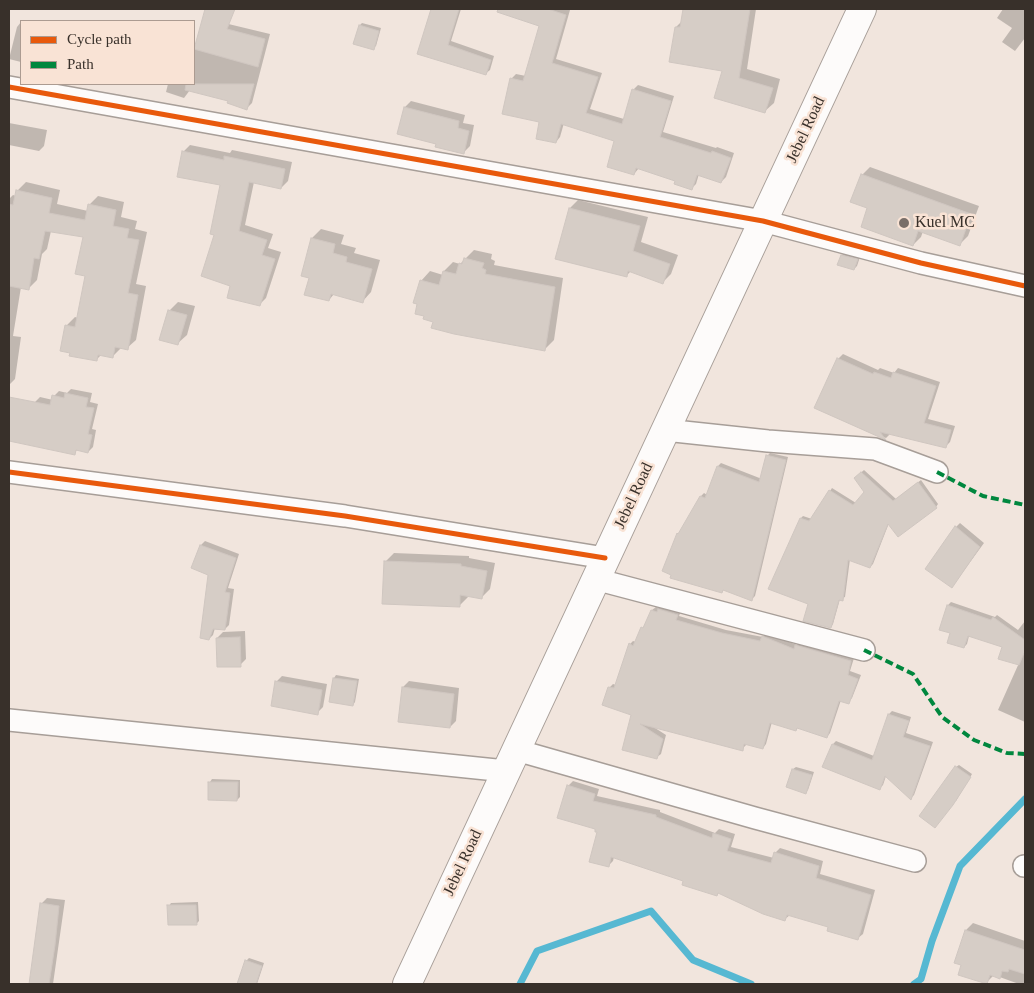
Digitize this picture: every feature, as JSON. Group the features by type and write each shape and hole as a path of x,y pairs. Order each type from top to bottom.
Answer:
{"main road":[{"name":"Jebel Road","path":"406,984 862,9"}],"street":[{"path":"9,87 763,221 921,263 1025,286"},
{"path":"665,430 768,441 875,449 937,472"},
{"path":"9,472 345,516 600,569 864,650"},
{"path":"9,720 511,761 746,816 915,860"}],"building":[{"path":"205,9 235,9 227,29 265,39 258,67 195,49"},
{"path":"431,9 459,9 448,45 491,60 486,75 417,54"},
{"path":"498,9 548,9 566,15 552,63 598,77 586,113 622,124 632,89 671,101 660,137 731,158 721,183 697,175 692,190 674,184 675,181 636,168 634,175 607,167 614,141 561,124 556,143 536,139 539,122 502,114 510,78 523,81 539,26 497,12"},
{"path":"683,9 750,9 739,78 773,88 765,113 714,98 722,71 669,62 675,27 680,27"},
{"path":"359,25 379,31 374,50 353,44"},
{"path":"195,84 254,84 247,110 227,103 228,101 185,90 186,85"},
{"path":"404,107 459,121 458,128 469,131 464,154 435,147 436,144 397,134"},
{"path":"182,151 224,160 224,156 285,169 281,189 249,182 239,231 267,240 262,255 275,259 260,306 227,298 230,286 201,276 214,235 210,234 220,185 177,177"},
{"path":"861,174 971,214 960,246 918,231 913,246 861,227 867,208 850,202"},
{"path":"16,190 52,198 49,213 85,220 88,204 116,210 113,226 129,229 127,238 139,240 128,293 138,295 128,350 115,347 113,358 98,355 97,361 69,356 70,353 60,351 65,325 75,327 85,276 75,274 83,237 45,231 39,259 34,258 29,290 9,286 9,204 13,205"},
{"path":"569,208 640,226 633,251 670,264 663,284 628,271 627,277 555,259"},
{"path":"311,238 335,244 333,253 347,257 346,262 372,269 363,303 331,294 329,301 304,295 309,278 301,276"},
{"path":"841,255 858,259 854,270 837,265"},
{"path":"464,258 484,263 482,268 486,270 485,274 555,287 545,351 431,328 433,322 423,319 424,316 415,314 417,304 413,303 420,280 439,285 443,271 456,274 459,263 462,264"},
{"path":"168,310 187,315 178,345 159,340"},
{"path":"837,358 873,374 874,372 891,378 893,372 936,386 924,423 951,430 946,448 880,432 886,440 814,408"},
{"path":"65,393 88,398 86,407 94,408 88,434 92,435 88,453 76,450 75,455 9,441 9,397 50,405 52,395 64,398"},
{"path":"766,455 786,460 752,601 723,590 722,593 670,578 671,575 662,571 677,533 700,496 705,498 717,466 759,482"},
{"path":"861,472 893,501 918,482 937,508 898,537 888,524 870,568 848,560 843,601 839,600 831,628 803,621 808,604 768,589 800,518 809,521 829,490 853,505 864,492 854,478"},
{"path":"955,526 980,547 952,588 925,569"},
{"path":"200,545 236,558 225,592 230,593 225,630 213,629 209,640 200,638 208,575 191,568"},
{"path":"384,561 461,564 461,566 487,571 482,599 460,595 460,607 382,604"},
{"path":"947,605 991,620 993,617 1025,640 1025,654 1019,665 998,659 1002,647 968,636 964,648 947,643 950,633 939,630"},
{"path":"658,609 678,615 676,620 722,633 760,641 762,636 794,649 795,645 851,661 848,675 858,679 849,704 839,701 827,738 797,728 796,731 770,723 763,749 744,744 743,751 640,724 663,739 657,759 622,750 631,715 602,705 608,687 614,688 629,643 633,646 651,610 657,612"},
{"path":"240,637 241,667 217,667 216,638"},
{"path":"333,678 357,681 353,706 329,702"},
{"path":"275,681 322,690 318,715 271,706"},
{"path":"402,687 454,694 450,728 398,722"},
{"path":"888,714 909,721 903,737 930,746 911,800 885,776 880,790 822,767 832,744 872,760"},
{"path":"955,766 971,777 935,828 919,816"},
{"path":"792,769 812,775 806,794 786,787"},
{"path":"208,782 238,782 237,801 208,800"},
{"path":"567,785 595,794 593,801 656,815 656,817 712,838 713,833 731,839 727,851 771,863 774,852 819,866 816,878 871,895 858,940 827,931 828,927 787,915 785,921 763,914 718,893 717,896 682,885 683,881 611,857 609,867 589,862 597,832 595,832 595,829 557,818"},
{"path":"40,903 59,906 55,945 49,984 29,984"},
{"path":"167,905 196,905 197,925 168,925"},
{"path":"965,930 1025,950 1025,974 1009,969 1008,972 1002,971 1000,979 990,975 987,984 958,975 961,965 954,963"},
{"path":"245,960 262,966 256,984 237,984"}],"waterway":[{"path":"914,984 921,979 932,941 960,866 1025,799"},
{"path":"520,984 537,951 651,911 693,960 751,984"}],"marked path":[{"path":"937,472 983,496 1025,505"},
{"path":"864,650 913,674 942,717 974,740 1007,753 1025,754"}],"cycle path":[{"path":"9,87 763,221 921,263 1025,286"},
{"path":"9,472 345,516 605,558"}],"place":[{"name":"Kuel MC","path":"904,223"}]}
